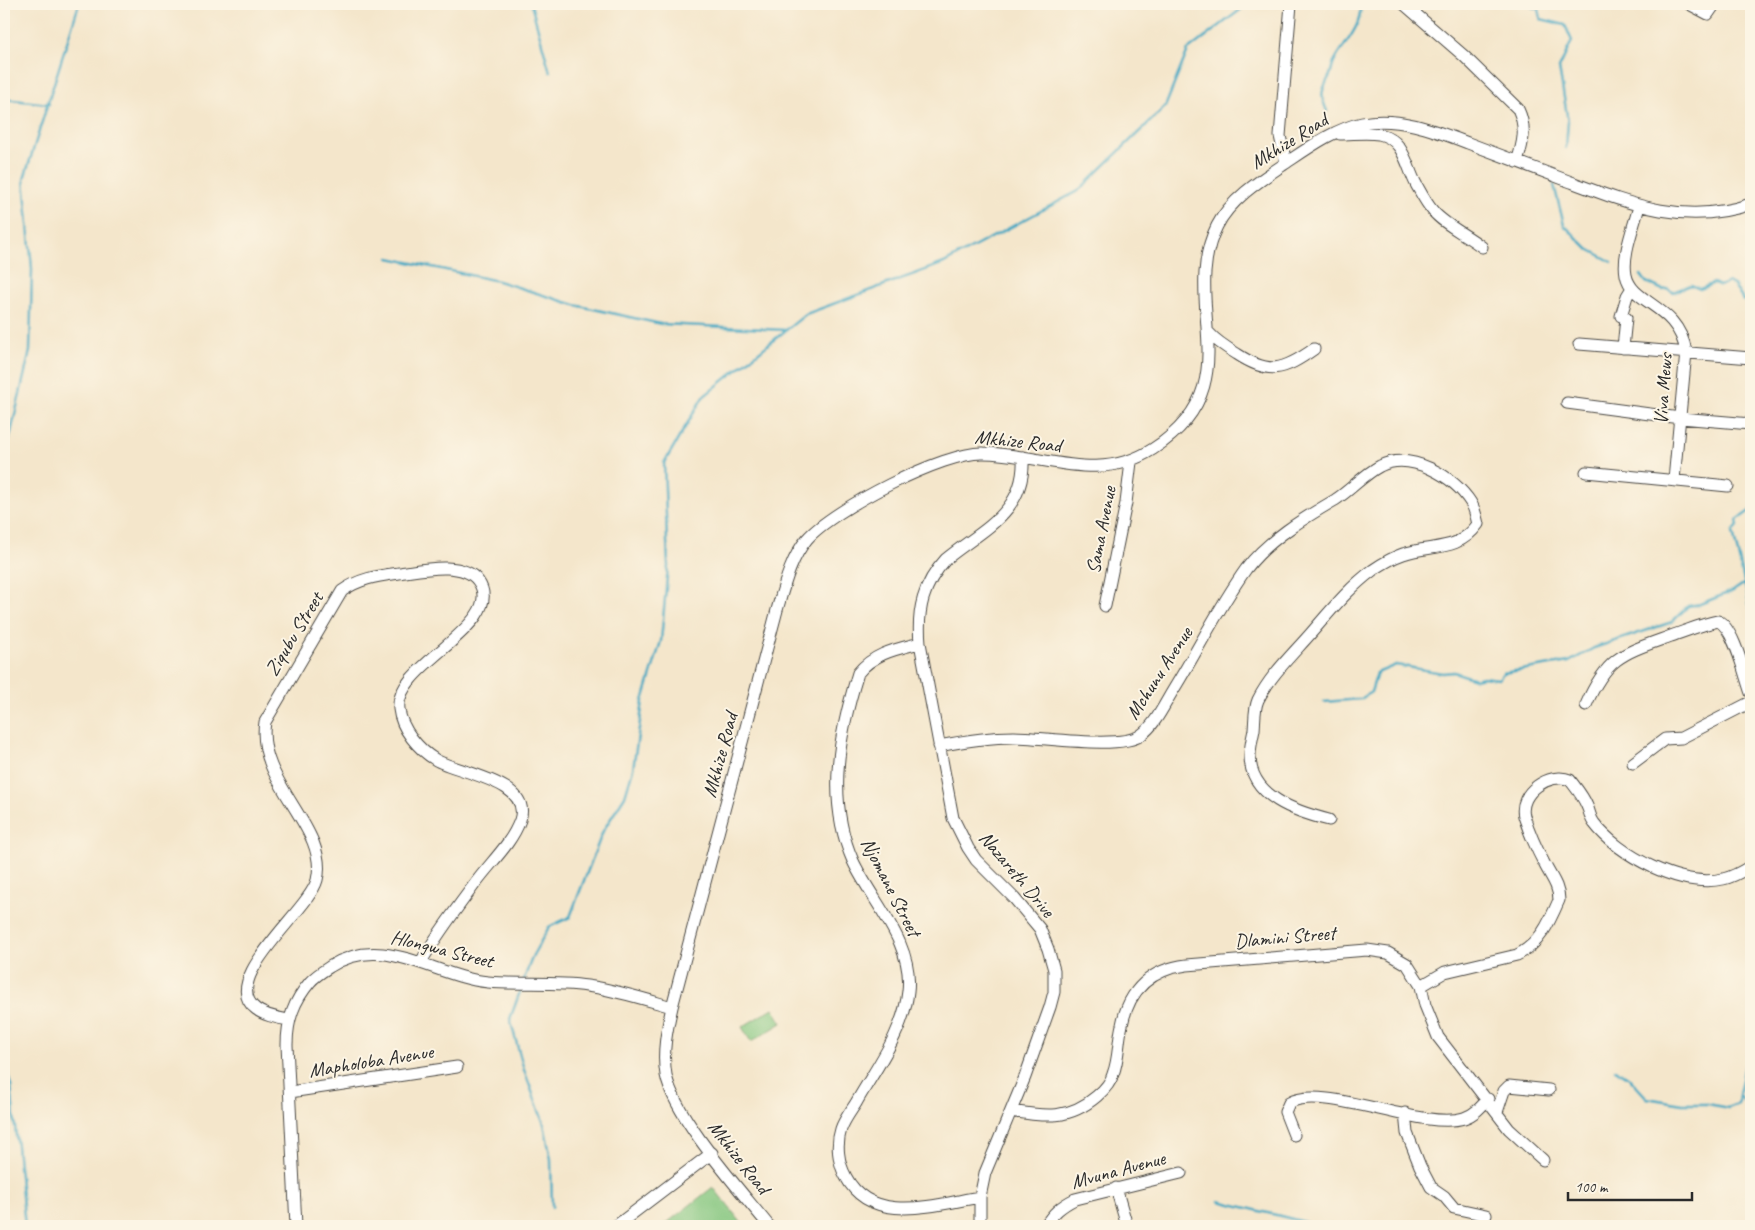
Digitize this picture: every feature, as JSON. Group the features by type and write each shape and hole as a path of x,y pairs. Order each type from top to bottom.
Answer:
{"street":[{"path":"1286,163 1280,136 1291,4"},
{"path":"1690,4 1708,14 1715,4"},
{"path":"1410,6 1518,109 1522,118 1524,138 1518,162"},
{"name":"Mkhize Road","path":"769,1226 688,1121 674,1097 666,1076 667,1032 779,602 786,579 806,541 839,513 933,464 973,453 1023,457 1086,468 1131,462 1156,448 1189,416 1200,396 1207,372 1208,333 1205,266 1217,226 1225,213 1245,193 1286,163 1332,134 1358,124 1380,120 1397,122 1441,133 1640,206 1671,212 1708,215 1728,212 1751,204"},
{"path":"1332,134 1380,134 1395,142 1405,157 1416,184 1433,212 1444,222 1466,234 1482,247"},
{"path":"1623,348 1626,318 1621,316 1622,308 1632,288 1625,269 1640,206"},
{"name":"Viva Mews","path":"1632,288 1674,321 1684,340 1686,352 1674,480"},
{"path":"1208,333 1252,364 1271,370 1290,364 1314,349"},
{"path":"1578,344 1751,358"},
{"path":"1567,403 1680,418 1751,424"},
{"name":"Nazareth Drive","path":"980,1226 980,1197 985,1173 1050,1008 1054,983 1052,960 1040,929 976,860 960,834 953,818 920,643 918,617 926,586 946,559 1012,506 1020,485 1023,457"},
{"name":"Mchunu Avenue","path":"940,746 988,738 1016,737 1106,742 1123,741 1140,736 1160,713 1246,569 1271,543 1324,506 1350,491 1380,466 1404,461 1432,470 1448,480 1472,504 1478,524 1464,540 1403,554 1376,568 1360,580 1332,607 1271,680 1257,702 1250,757 1258,781 1272,797 1286,806 1307,815 1329,820"},
{"name":"Sama Avenue","path":"1105,606 1126,504 1131,462"},
{"path":"1586,472 1728,486"},
{"name":"Ziqubu Street","path":"288,1020 268,1015 255,1008 248,998 247,982 256,962 310,895 317,880 318,864 309,833 279,784 266,755 264,744 265,722 342,591 359,581 375,576 453,569 470,573 480,582 482,605 472,621 408,683 400,696 399,711 405,727 422,749 445,765 510,789 519,802 521,812 520,819 510,839 436,936 420,962"},
{"path":"1586,705 1598,678 1616,659 1642,646 1718,621 1725,625 1731,637 1751,693"},
{"name":"Njomane Street","path":"920,643 877,656 862,668 852,693 839,749 837,792 847,844 864,881 898,942 908,975 909,990 903,1014 895,1034 841,1128 839,1153 845,1176 853,1188 869,1202 880,1206 903,1208 980,1197"},
{"path":"1634,763 1659,742 1680,738 1751,702"},
{"path":"1421,986 1445,972 1517,955 1528,950 1544,933 1559,900 1559,895 1556,884 1539,852 1523,814 1533,788 1541,783 1556,779 1570,780 1588,807 1593,822 1606,837 1643,863 1684,878 1710,880 1727,878 1751,866"},
{"name":"Dlamini Street","path":"1011,1111 1035,1115 1064,1114 1075,1111 1100,1093 1113,1076 1124,1016 1135,993 1150,977 1171,967 1367,950 1388,953 1406,964 1421,986 1425,1004 1438,1037 1516,1137 1543,1160"},
{"name":"Hlongwa Street","path":"296,1226 287,1045 288,1020 295,1005 314,977 345,958 372,952 420,962 466,978 503,982 586,986 672,1007"},
{"name":"Mapholoba Avenue","path":"290,1092 457,1067"},
{"path":"1497,1112 1504,1091 1509,1086 1549,1090"},
{"path":"1294,1135 1285,1112 1289,1103 1300,1098 1329,1100 1431,1118 1461,1119 1475,1112 1488,1099"},
{"path":"1405,1113 1407,1133 1420,1166 1431,1187 1444,1196 1454,1208 1486,1215"},
{"path":"616,1226 712,1153"},
{"name":"Mvuna Avenue","path":"1045,1226 1052,1214 1063,1205 1075,1199 1181,1173"},
{"path":"1116,1188 1127,1226"}],"green space":[{"path":"773,1008 782,1023 751,1042 742,1027"},
{"path":"713,1187 744,1226 663,1226"}],"waterway":[{"path":"4,462 30,351 32,269 24,179 79,4"},
{"path":"531,4 550,72"},
{"path":"524,979 533,955 549,927 570,917 603,831 625,796 633,769 643,701 661,641 668,566 664,463 703,397 806,314 944,263 1078,191 1165,107 1188,50 1248,4"},
{"path":"1327,111 1322,92 1334,62 1356,27 1359,20 1360,4"},
{"path":"1524,4 1539,9 1541,19 1565,25 1572,41 1559,68 1568,121 1566,148"},
{"path":"4,99 49,104"},
{"path":"1554,185 1564,225 1588,249 1612,262"},
{"path":"389,258 498,281 575,305 661,324 786,330"},
{"path":"1641,275 1646,282 1663,290 1667,289 1673,292 1691,285 1700,289 1714,283 1720,286 1728,282 1734,285 1743,300 1751,301"},
{"path":"1751,510 1737,520 1738,526 1733,532 1751,612"},
{"path":"1324,702 1361,699 1371,692 1377,673 1396,665 1442,673 1454,672 1475,679 1483,677 1499,679 1503,673 1569,662 1594,648 1672,622 1688,606 1700,604 1733,591 1745,583"},
{"path":"522,986 510,1019 524,1070 544,1124 551,1159 552,1207"},
{"path":"1751,1035 1739,1095 1746,1102 1751,1113"},
{"path":"4,1058 11,1086 25,1226"},
{"path":"1615,1069 1628,1077 1647,1098 1682,1104 1708,1104 1728,1108 1738,1104 1739,1095"},
{"path":"1219,1201 1321,1226"}]}
